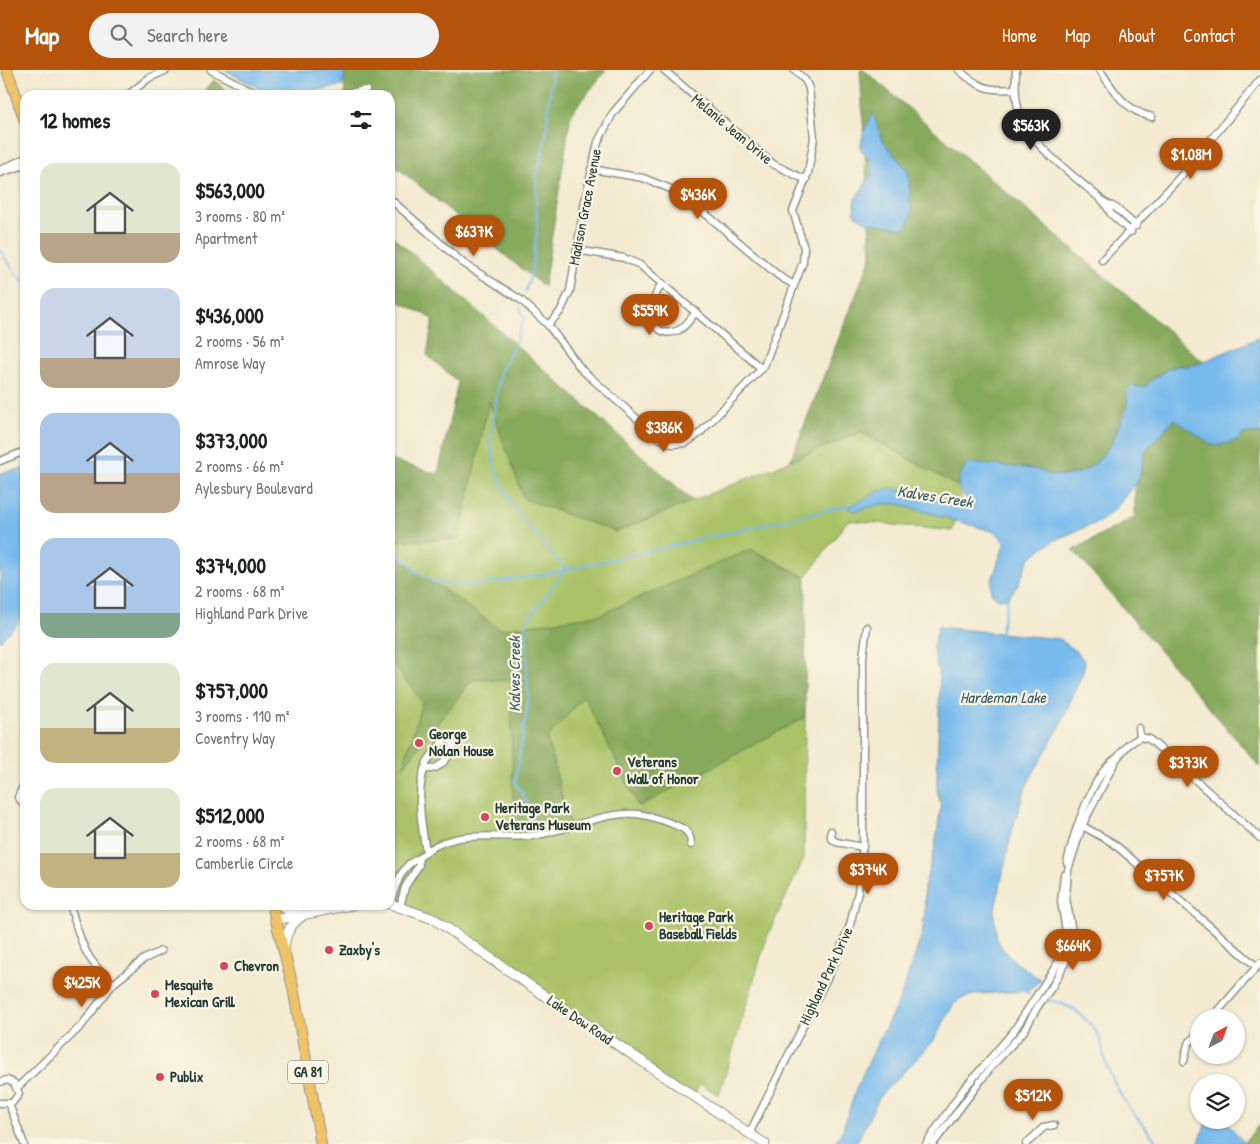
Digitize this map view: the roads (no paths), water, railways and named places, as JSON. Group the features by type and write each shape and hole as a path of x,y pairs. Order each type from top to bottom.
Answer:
{"main road":[{"path":"7,70 20,107"},
{"name":"GA 81","path":"273,910 292,988 318,1142"}],"street":[{"path":"134,90 149,78 167,70"},
{"path":"211,70 250,90"},
{"name":"Madison Grace Avenue","path":"548,325 560,312 567,298 591,169 598,142 609,119 650,70"},
{"name":"Melanie Jean Drive","path":"664,70 773,164 806,180"},
{"path":"395,203 464,263 521,300 548,325 582,370 659,438 672,444 686,444 762,369 770,354 803,262 804,252 793,210 806,180 813,147 810,102 806,82 794,70"},
{"path":"958,70 972,82 984,88 991,90 1015,89"},
{"path":"1016,70 1015,89 1022,121 1033,139 1104,202 1116,208 1136,226"},
{"path":"1100,70 1122,102 1139,114 1152,117"},
{"path":"1102,260 1131,232 1260,80"},
{"path":"0,171 20,161"},
{"path":"0,171 20,166"},
{"path":"591,169 644,178 681,194 779,276 794,285"},
{"path":"1104,202 1111,214 1131,232"},
{"path":"576,250 631,260 662,283 762,369"},
{"path":"662,283 655,294 652,312 652,319 658,328 669,333 677,331 696,312"},
{"path":"0,461 20,453"},
{"name":"Highland Park Drive","path":"749,1134 836,960 847,934 858,892 863,847 864,657 867,627"},
{"path":"1139,728 1140,737"},
{"path":"426,769 435,769 440,766 453,749 454,746 449,734 427,762 422,776 420,821 426,851"},
{"path":"931,1143 962,1091 1013,1032 1063,955 1067,934 1061,905 1061,894 1072,840 1106,767 1128,745 1140,737 1149,739 1260,838"},
{"path":"395,890 411,861 418,859 426,851 455,838 476,835 514,838 539,835 623,814 652,817 682,828 689,833 691,845"},
{"path":"1080,825 1113,843 1258,965 1220,1009"},
{"path":"831,831 831,838 836,842 863,847"},
{"path":"400,907 405,890 420,866 418,859"},
{"path":"396,887 405,890"},
{"name":"Lake Dow Road","path":"395,906 434,919 765,1144"},
{"path":"71,910 82,948 90,961 113,984"},
{"path":"288,910 293,913 304,914"},
{"path":"276,920 325,910"},
{"path":"284,952 288,931 292,924 304,914"},
{"path":"18,1087 82,1025 113,984 144,960 161,951"},
{"path":"1184,1061 1190,1042"},
{"path":"0,1082 11,1080 18,1087 18,1098 9,1104 0,1103"},
{"path":"9,1104 24,1144"},
{"path":"1026,1144 1042,1128 1054,1125"}],"water":[{"path":"225,70 346,70 342,86 317,90 260,89"},
{"path":"873,113 882,140 908,171 911,212 909,221 904,229 864,221 854,213 855,199 872,174 869,158 860,149 864,130"},
{"path":"1260,337 1260,434 1244,433 1239,440 1212,445 1174,419 1145,451 1139,479 1115,509 1101,521 1059,538 1042,548 1029,559 1017,586 1008,598 998,599 991,593 991,583 1005,542 995,532 898,504 883,504 853,511 848,508 879,491 891,488 943,501 964,504 968,502 958,484 962,473 969,463 1035,469 1051,475 1066,476 1082,472 1097,462 1112,443 1127,408 1127,389 1133,386 1145,387 1168,369 1177,366 1193,366"},
{"path":"20,469 20,621 0,641 0,473"},
{"name":"Hardeman Lake","path":"938,627 1059,639 1077,652 1085,662 1083,672 1059,728 1026,786 1012,831 994,914 997,940 1004,950 1018,964 1041,980 1027,991 977,994 960,999 953,1005 933,1042 880,1096 856,1144 834,1144 843,1129 856,1089 899,1001 922,935 925,909 924,887 935,847 941,805 937,790 940,682 933,647"},
{"path":"1204,1129 1232,1129 1245,1144 1198,1144"}],"waterway":[{"path":"525,292 531,275 537,229 536,178 546,135 552,70"},
{"path":"0,250 20,278"},
{"path":"520,307 524,319 513,348 500,372 490,443 496,471 511,503 543,545 566,569"},
{"name":"Kalves Creek","path":"395,549 418,572 434,582 470,586 552,573 854,504"},
{"name":"Kalves Creek","path":"535,816 515,782 528,703 526,622 566,569"},
{"path":"1000,634 1008,598"},
{"path":"1024,991 1030,994"},
{"path":"1046,1000 1054,1001 1078,1012 1096,1031 1102,1044 1105,1061 1120,1094 1159,1144"}],"place":[{"name":"George Nolan House","path":"419,743"},
{"name":"Veterans Wall of Honor","path":"617,771"},
{"name":"Heritage Park Veterans Museum","path":"485,817"},
{"name":"Heritage Park Baseball Fields","path":"649,926"},
{"name":"Zaxby's","path":"329,950"},
{"name":"Chevron","path":"224,966"},
{"name":"Mesquite Mexican Grill","path":"155,994"},
{"name":"Publix","path":"160,1077"}]}
